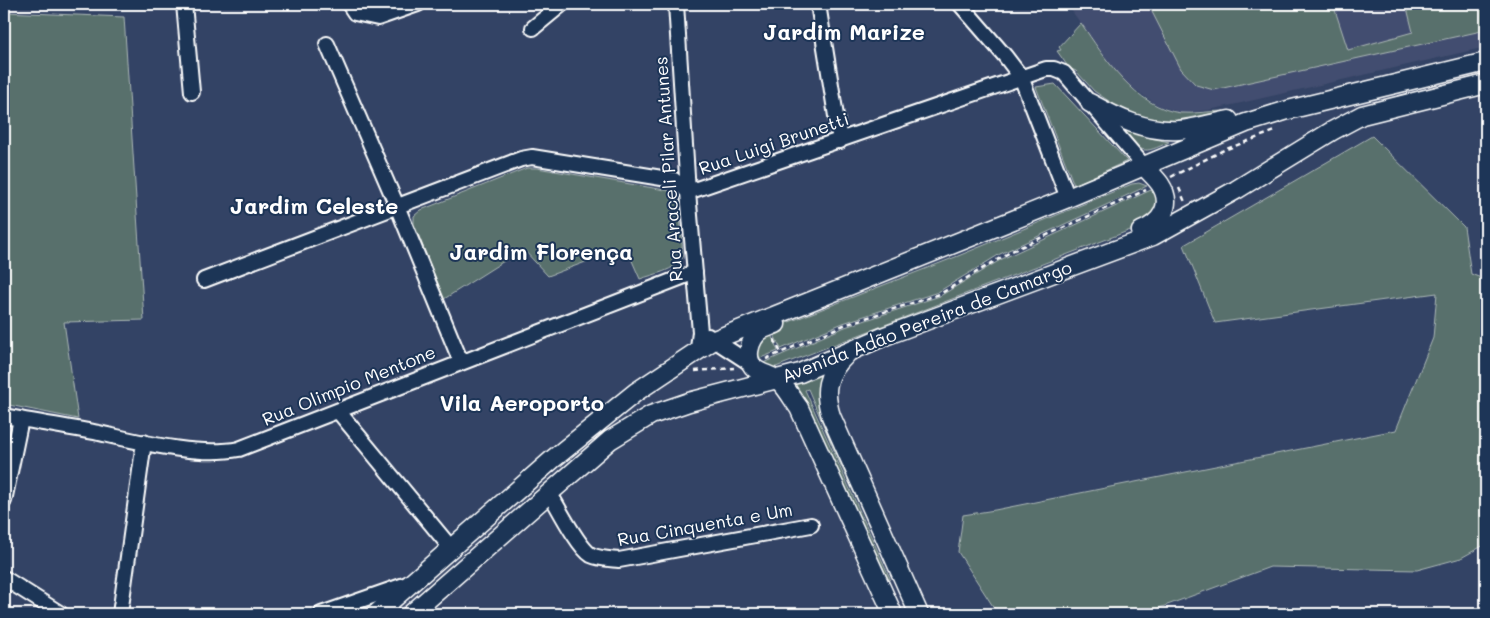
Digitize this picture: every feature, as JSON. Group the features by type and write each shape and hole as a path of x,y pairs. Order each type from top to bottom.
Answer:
{"main road":[{"path":"1090,103 1134,125 1172,130 1200,127 1222,121 1288,110 1486,62"},
{"name":"Avenida Adão Pereira de Camargo","path":"412,614 610,440 651,415 689,402 800,373 852,350 1154,236 1221,199 1362,115 1485,85"},
{"path":"376,614 579,437 636,392 693,355 707,336 1068,198 1219,133 1288,110"},
{"path":"1008,291 1044,271 1151,227 1163,214 1166,204 1160,183 1144,166"},
{"path":"1116,178 1130,175 1139,176 1160,183"},
{"path":"893,614 796,404 776,379 758,371 751,364 749,349 760,331 983,241 1040,209"},
{"path":"852,350 837,364 830,376 826,391 827,403 918,614"},
{"path":"748,386 775,391 796,404"}],"street":[{"path":"184,4 192,92"},
{"path":"349,4 356,13 378,18 418,4"},
{"path":"533,28 562,4"},
{"name":"Rua Araceli Pilar Antunes","path":"676,4 695,272 707,336"},
{"path":"818,4 840,141"},
{"path":"960,4 1005,56 1021,78 1068,198"},
{"path":"327,44 397,206 460,362"},
{"path":"1029,98 1030,85 1033,78 1046,69 1054,69 1064,73 1144,166"},
{"name":"Rua Luigi Brunetti","path":"204,280 521,159 532,157 674,180 688,192 1046,69"},
{"name":"Rua Olimpio Mentone","path":"4,416 208,452 224,452 239,449 695,272"},
{"path":"707,336 751,364"},
{"path":"338,411 451,548"},
{"path":"4,500 21,419"},
{"path":"120,614 144,442"},
{"name":"Rua Cinquenta e Um","path":"549,492 580,544 590,554 604,559 618,560 811,525"},
{"path":"4,578 61,614"},
{"path":"321,614 413,582"},
{"path":"358,601 368,605 371,614"}],"path":[{"path":"781,353 844,325 940,294 1012,251 1160,183 1224,150 1280,129"}],"shaded area":[{"path":"1067,4 1486,4 1486,47 1209,110 1181,113 1157,105 1123,81"}],"green space":[{"path":"1148,4 1333,4 1348,50 1413,32 1406,4 1486,4 1486,30 1214,90 1196,85 1181,69"},
{"path":"4,12 124,17 144,320 64,322 78,419 4,404"},
{"path":"1081,23 1100,51 1123,79 1150,102 1165,109 1181,113 1224,111 1173,121 1155,120 1122,110 1094,91 1076,71 1069,68 1057,51 1061,50 1059,47"},
{"path":"1055,84 1127,161 1074,185 1036,87"},
{"path":"1124,130 1136,135 1169,142 1153,149 1143,150 1134,144 1122,131"},
{"path":"1372,136 1464,227 1471,274 1486,280 1486,544 1461,558 1417,570 1270,567 1143,614 998,614 958,552 963,515 1396,430 1433,338 1437,293 1215,323 1184,245"},
{"path":"527,168 537,168 671,191 677,196 679,201 683,257 670,269 640,279 626,247 548,276 523,249 444,299 414,224 414,216 421,210"},
{"path":"1139,183 1147,186 1000,254 938,292 843,323 781,349 771,329 958,256 1132,184"},
{"path":"1151,190 1159,204 1146,224 776,367 767,367 763,363 845,327 940,296 1002,259"},
{"path":"769,330 778,351 758,359 755,344"},
{"path":"822,371 818,400 821,414 893,576 837,457 808,389 805,390 890,578 889,580 795,383"}],"district":[{"name":"Jardim Marize","path":"844,32"},
{"name":"Jardim Celeste","path":"314,206"},
{"name":"Jardim Florença","path":"541,252"},
{"name":"Vila Aeroporto","path":"522,403"}]}
